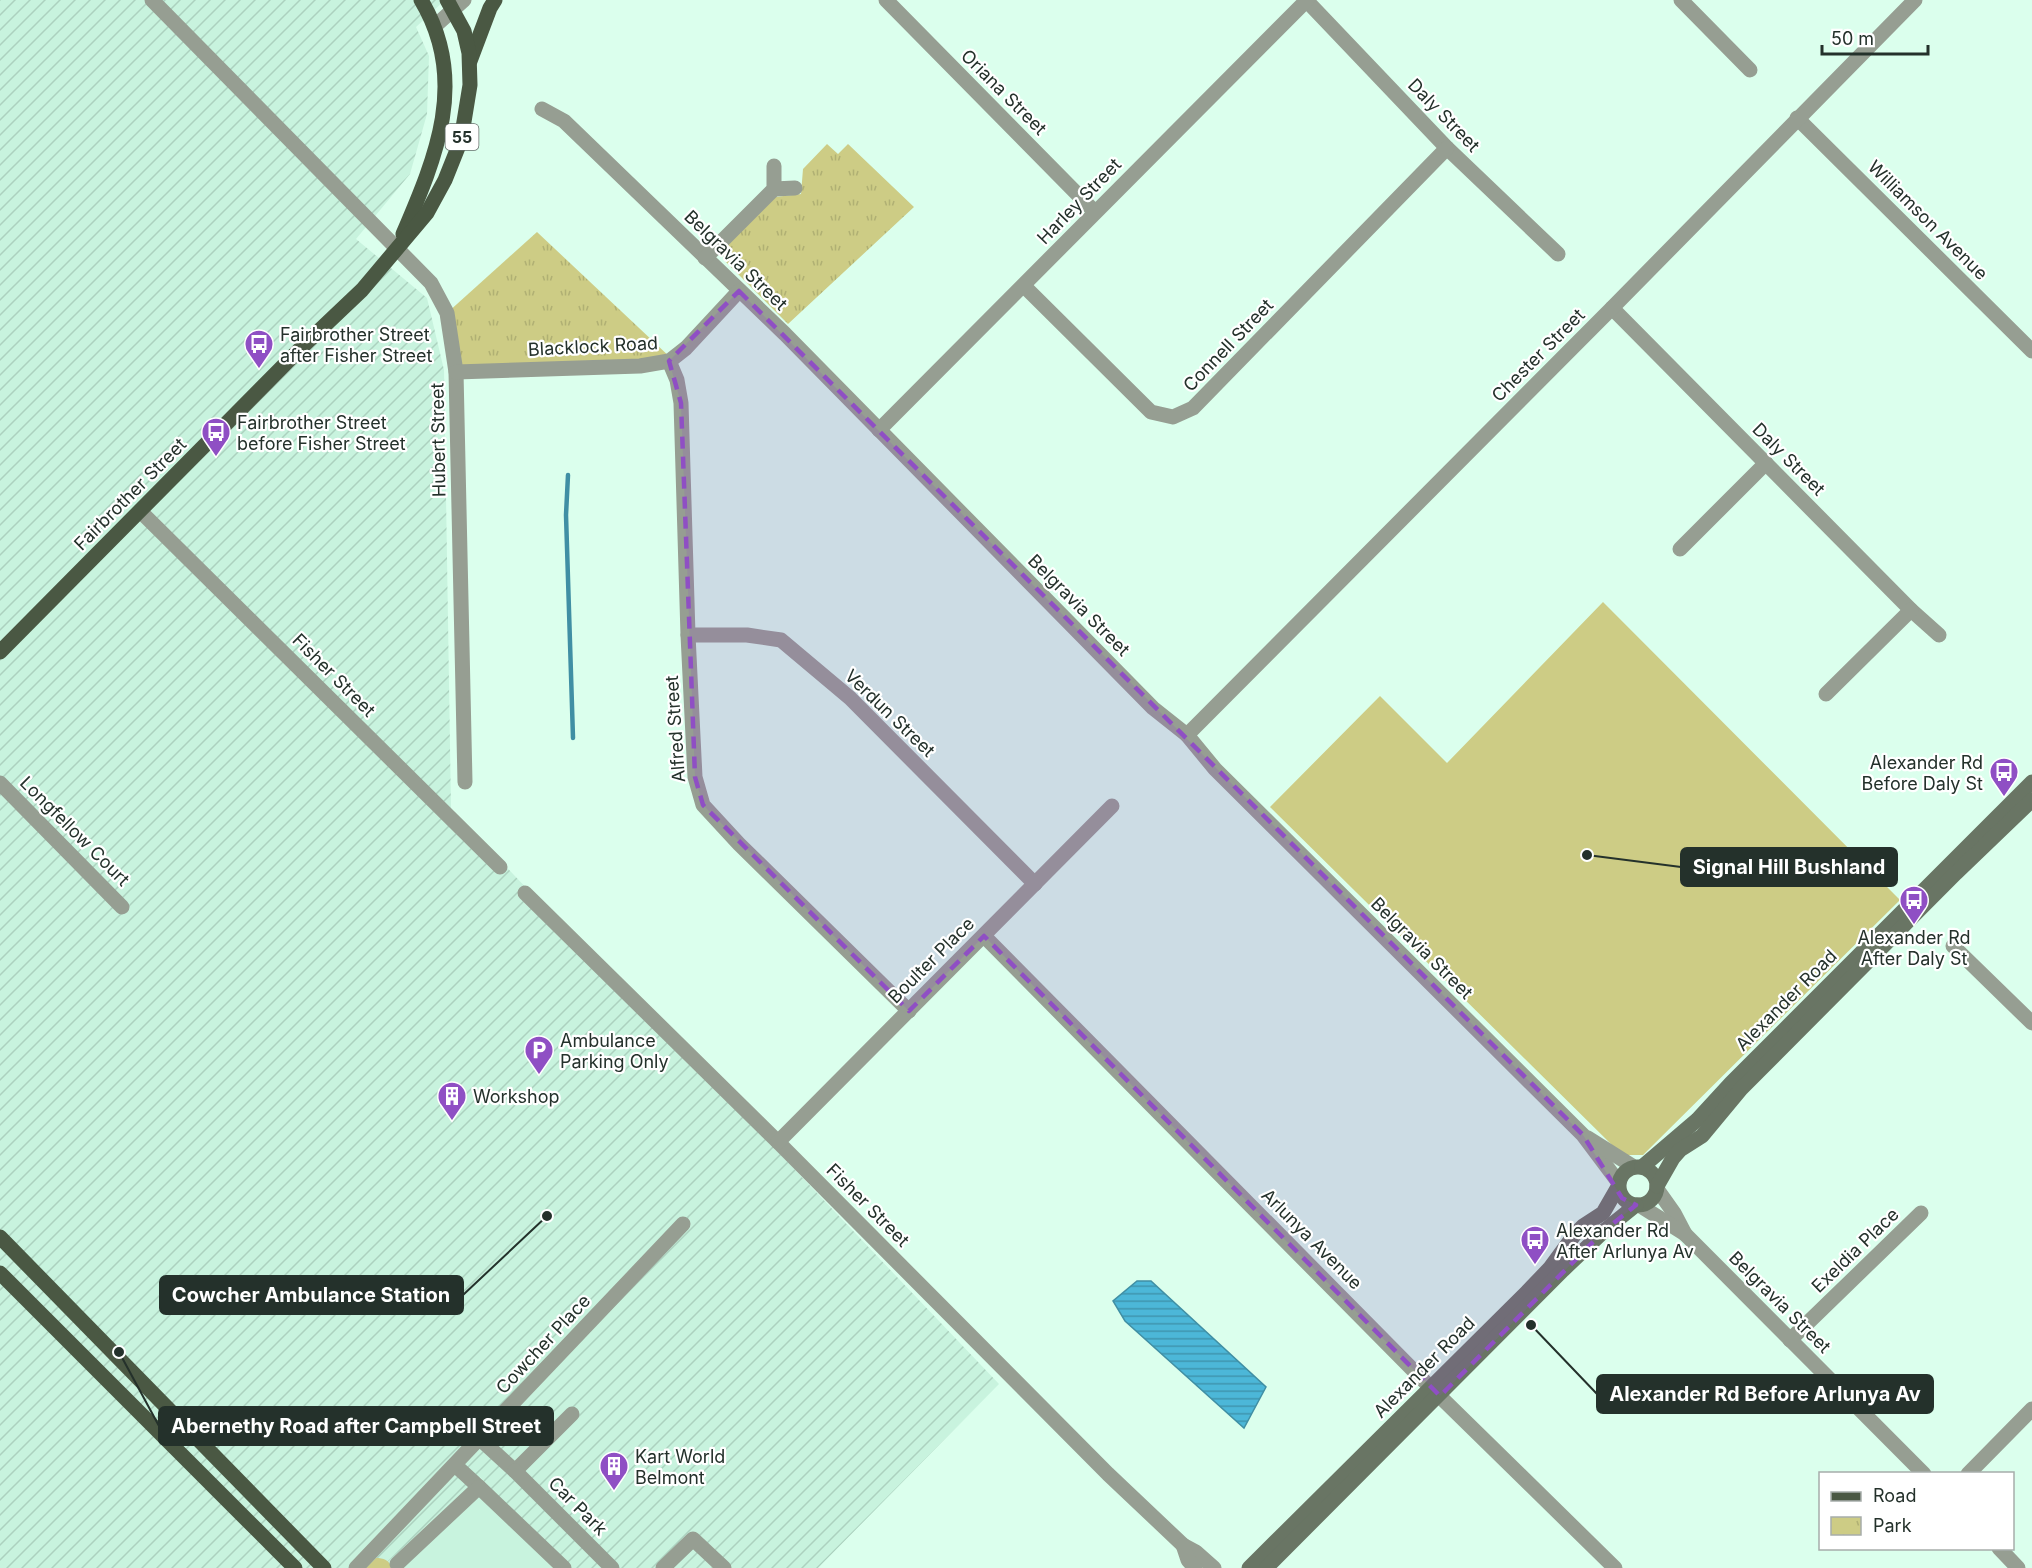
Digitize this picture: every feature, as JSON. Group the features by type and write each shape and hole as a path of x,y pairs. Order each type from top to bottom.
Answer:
{"main road":[{"name":"55","path":"397,248 434,157 443,123 446,87 442,53 435,26 421,0"},
{"path":"469,64 495,0"},
{"name":"Fairbrother Street","path":"0,652 304,345 362,290 427,213 445,180 461,140 466,116 470,85 469,53 455,3"},
{"name":"Alexander Road","path":"1638,1167 1697,1120 1731,1083 2032,782"},
{"name":"Alexander Road","path":"1657,1188 1673,1158 1680,1150 1702,1136 1725,1106 1757,1073 1948,880 2032,800"},
{"path":"1638,1167 1653,1174 1657,1188 1651,1201 1637,1205 1622,1198 1618,1185 1624,1173 1638,1167"},
{"name":"Alexander Road","path":"1266,1568 1550,1268 1583,1226 1603,1213 1618,1185"},
{"name":"Alexander Road","path":"1249,1568 1605,1230 1637,1205"},
{"path":"0,1237 324,1568"},
{"path":"0,1273 295,1568"}],"street":[{"name":"Hubert Street","path":"152,0 431,283 447,313 456,372 465,782"},
{"name":"Oriana Street","path":"886,0 1095,212"},
{"name":"Harley Street","path":"879,430 1307,0"},
{"name":"Daly Street","path":"1307,0 1447,148 1558,254"},
{"path":"1681,0 1750,70"},
{"name":"Chester Street","path":"1187,735 1915,0"},
{"path":"435,26 455,3"},
{"name":"Belgravia Street","path":"542,109 564,121 785,334 1153,708 1187,735 1215,769 1583,1135 1618,1185"},
{"name":"Williamson Avenue","path":"1797,118 2032,351"},
{"name":"Connell Street","path":"1024,285 1151,412 1173,417 1194,408 1447,148"},
{"path":"774,166 774,189"},
{"path":"705,258 774,189 795,188"},
{"name":"Blacklock Road","path":"456,372 640,366 669,362 686,348 740,291"},
{"name":"Daly Street","path":"1612,308 1911,610 1939,635"},
{"name":"Alfred Street","path":"669,362 677,380 681,403 695,777 703,805 909,1011"},
{"path":"1680,549 1766,463"},
{"name":"Fisher Street","path":"140,511 500,867"},
{"path":"1826,694 1911,610"},
{"name":"Verdun Street","path":"688,634 747,634 781,640 850,698 1035,884"},
{"name":"Longfellow Court","path":"0,783 122,907"},
{"name":"Boulter Place","path":"778,1142 1112,806"},
{"name":"Fisher Street","path":"525,893 778,1142 1100,1466 1183,1545 1196,1552 1214,1568"},
{"name":"Arlunya Avenue","path":"984,936 1435,1391 1615,1568"},
{"path":"1953,946 2032,1023"},
{"name":"Belgravia Street","path":"1583,1135 1638,1167"},
{"name":"Belgravia Street","path":"1657,1188 1685,1234"},
{"name":"Belgravia Street","path":"1637,1205 1685,1234 1923,1472"},
{"name":"Exeldia Place","path":"1790,1340 1921,1213"},
{"name":"Cowcher Place","path":"356,1568 683,1224"},
{"path":"1969,1472 2032,1408"},
{"path":"515,1471 572,1414"},
{"name":"Car Park","path":"480,1439 612,1568"},
{"path":"455,1465 564,1568"},
{"path":"397,1564 479,1487"},
{"path":"663,1568 693,1539 724,1568"},
{"name":"Fisher Street","path":"1183,1545 1188,1560 1195,1568"},
{"path":"2001,1550 2018,1568"}],"highlighted area":[{"path":"739,291 1583,1135 1622,1198 1636,1205 1605,1230 1440,1396 984,936 909,1011 703,805 695,777 681,403 669,361"}],"shaded area":[{"path":"0,0 445,0 416,27 429,56 427,114 410,174 356,239 427,298 444,370 451,809 999,1384 818,1568 566,1568 480,1477 381,1568 0,1568"},
{"path":"463,1470 560,1568 366,1568"}],"green space":[{"path":"827,144 838,154 848,144 914,207 788,324 723,259 725,245 775,197 801,194 803,169"},
{"path":"537,232 672,359 456,372 447,313"},
{"path":"1603,602 1900,900 1643,1155 1625,1155 1614,1147 1270,807 1380,696 1447,763"},
{"path":"376,1558 386,1560 391,1568 366,1568"}],"water":[{"path":"1137,1281 1151,1281 1266,1387 1244,1428 1125,1321 1113,1301"}],"waterway":[{"path":"568,475 566,515 573,738"}],"place":[{"name":"Fairbrother Street after Fisher Street","path":"259,370"},
{"name":"Fairbrother Street before Fisher Street","path":"216,458"},
{"name":"Alexander Rd Before Daly St","path":"2004,798"},
{"name":"Signal Hill Bushland","path":"1587,855"},
{"name":"Alexander Rd After Daly St","path":"1914,926"},
{"name":"Ambulance Parking Only","path":"539,1076"},
{"name":"Workshop","path":"452,1122"},
{"name":"Cowcher Ambulance Station","path":"547,1216"},
{"name":"Alexander Rd After Arlunya Av","path":"1535,1266"},
{"name":"Alexander Rd Before Arlunya Av","path":"1531,1325"},
{"name":"Abernethy Road after Campbell Street","path":"119,1352"},
{"name":"Kart World Belmont","path":"614,1492"}]}
